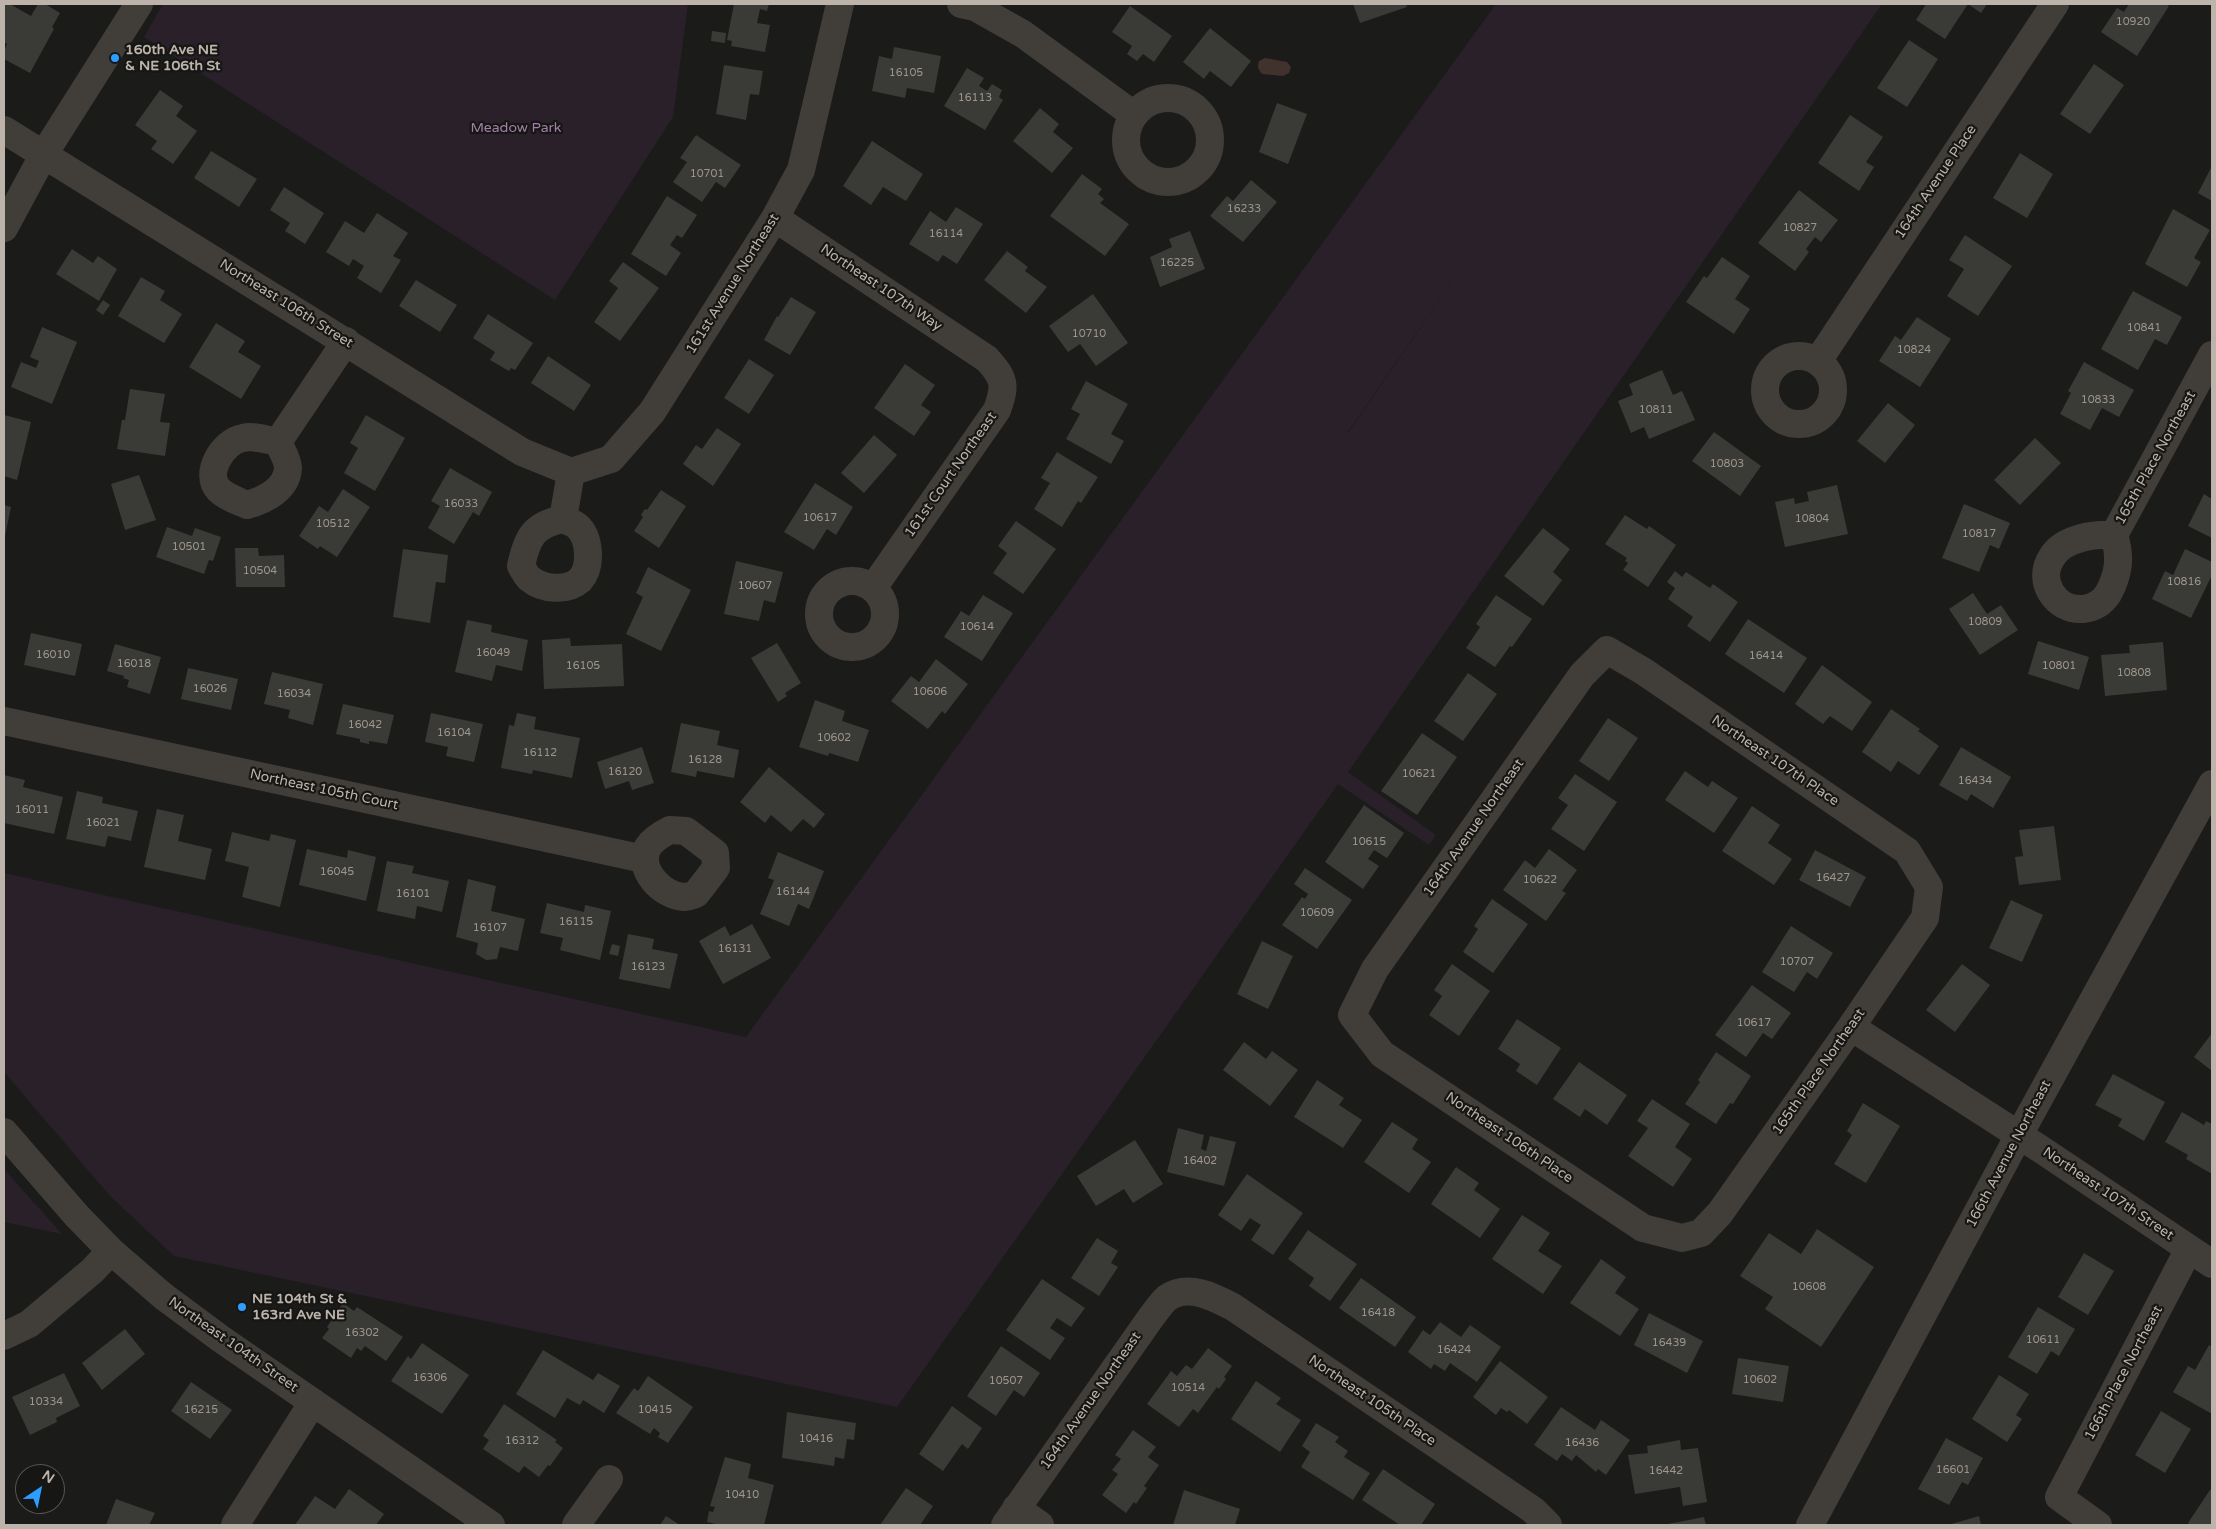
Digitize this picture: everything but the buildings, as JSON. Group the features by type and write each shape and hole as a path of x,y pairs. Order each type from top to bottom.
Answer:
{"street":[{"path":"4,228 44,154 139,4"},
{"name":"161st Avenue Northeast","path":"571,472 611,459 652,412 775,218 801,170 840,4"},
{"path":"961,4 975,7 1023,34 1134,116"},
{"name":"164th Avenue Place","path":"1818,361 2055,4"},
{"name":"Northeast 106th Street","path":"4,130 522,452 571,472"},
{"name":"Northeast 107th Way","path":"775,218 987,359"},
{"path":"278,442 346,342"},
{"name":"165th Place Northeast","path":"2114,536 2212,355"},
{"name":"161st Court Northeast","path":"873,588 997,410 1004,390 1000,373 987,359"},
{"path":"563,519 571,472"},
{"name":"Northeast 107th Place","path":"1607,650 1643,671 1907,851 1929,887"},
{"name":"164th Avenue Northeast","path":"1352,1015 1375,969 1582,675 1607,650"},
{"name":"Northeast 105th Court","path":"4,720 644,859"},
{"name":"166th Avenue Northeast","path":"1810,1525 2019,1135 2212,784"},
{"name":"165th Place Northeast","path":"1682,1238 1701,1233 1720,1213 1851,1028 1925,918 1929,887"},
{"name":"Northeast 106th Place","path":"1352,1015 1382,1054 1643,1228 1682,1238"},
{"name":"Northeast 107th Street","path":"1851,1028 2019,1135 2212,1264"},
{"name":"Northeast 104th Street","path":"4,1132 111,1251 163,1296 221,1339 491,1525"},
{"name":"166th Place Northeast","path":"2098,1525 2059,1497 2189,1249"},
{"path":"4,1336 29,1324 92,1271 111,1251"},
{"name":"164th Avenue Northeast","path":"1010,1517 1152,1316 1168,1297 1189,1291"},
{"name":"Northeast 105th Place","path":"1189,1291 1210,1294 1233,1307 1533,1510 1548,1525"},
{"path":"235,1525 313,1402"},
{"path":"576,1525 609,1479"},
{"path":"1010,1517 1040,1525"}],"green space":[{"name":"Meadow Park","path":"163,4 688,4 673,117 555,300 144,37"},
{"path":"1496,4 1882,4 1348,772 1436,835 1429,845 1338,784 897,1407 174,1256 110,1196 4,1072 4,873 746,1037","holes":["1478,244 1348,433 1348,432"]},
{"path":"4,1169 62,1234 4,1222"}],"shaded area":[{"path":"1265,58 1287,62 1291,67 1289,73 1283,76 1262,74 1258,68 1258,63"}],"place":[{"name":"160th Ave NE & NE 106th St","path":"115,58"},
{"name":"NE 104th St & 163rd Ave NE","path":"242,1307"}]}
